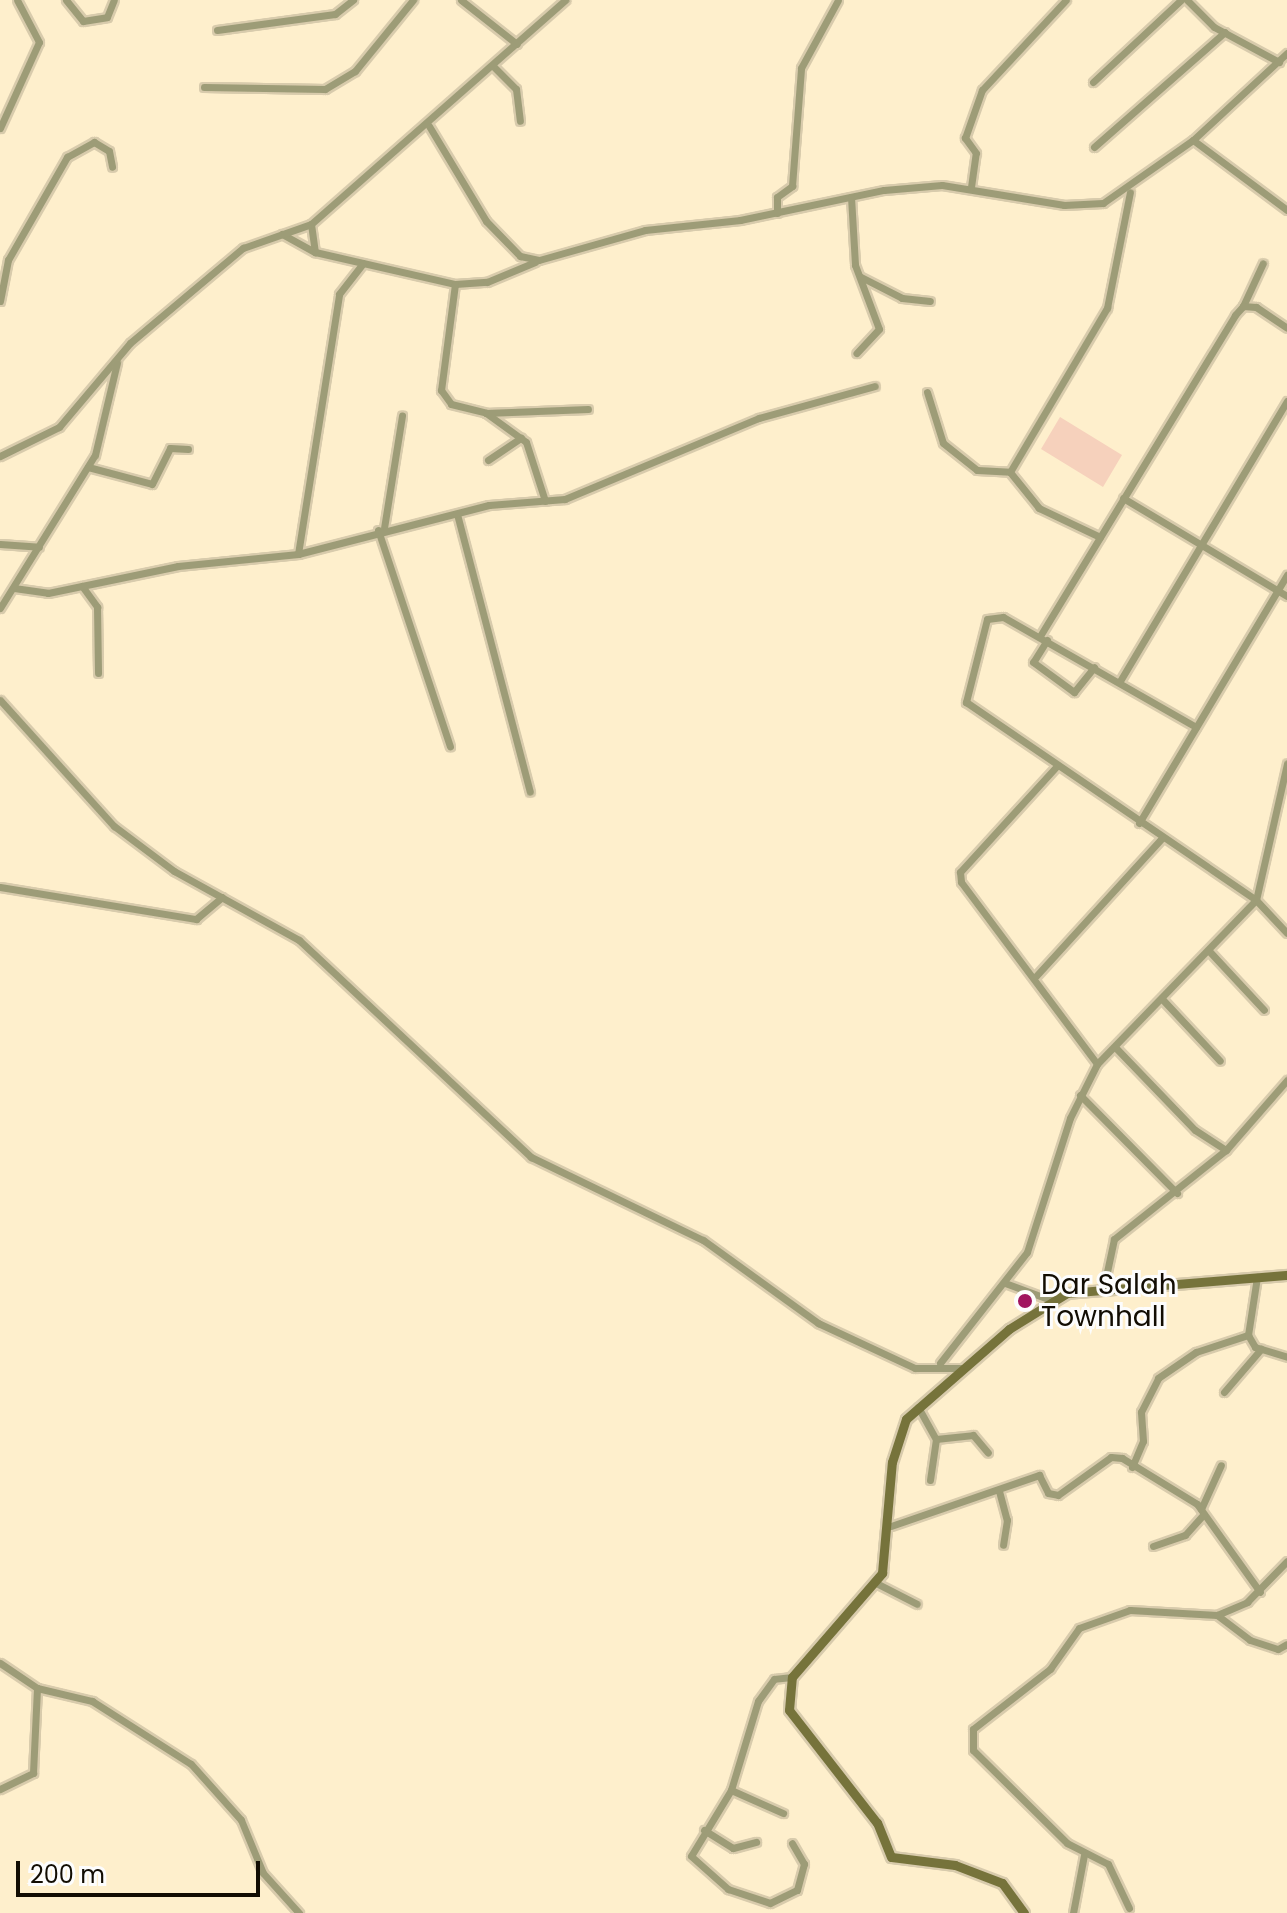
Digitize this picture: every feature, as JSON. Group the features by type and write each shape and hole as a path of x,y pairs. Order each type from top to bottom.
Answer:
{"street":[{"path":"0,128 39,42 17,0"},
{"path":"66,0 83,21 107,17 114,0"},
{"path":"217,30 335,14 353,0"},
{"path":"204,87 325,89 355,71 413,0"},
{"path":"461,0 517,44"},
{"path":"0,456 59,427 117,363 130,343 243,248 311,224 429,126 565,0"},
{"path":"777,213 777,197 792,186 801,68 838,0"},
{"path":"971,187 976,153 965,138 982,90 996,68 1066,0"},
{"path":"1093,82 1184,0 1225,32 1279,62"},
{"path":"1094,147 1225,32"},
{"path":"282,234 315,252 455,284 498,278 539,260 658,228 777,213 851,197 971,187 1086,205 1130,190 1193,140 1287,53"},
{"path":"494,67 516,89 520,121"},
{"path":"429,126 486,221 520,256 539,260"},
{"path":"1193,140 1287,210"},
{"path":"0,301 8,260 67,157 94,142 109,151 112,167"},
{"path":"1010,472 1107,308 1130,190"},
{"path":"851,197 861,277 879,335 857,353"},
{"path":"311,224 315,252"},
{"path":"298,554 339,294 363,263"},
{"path":"1094,667 1074,692 1033,662 1100,537 1243,306 1263,263"},
{"path":"861,277 902,298 930,301"},
{"path":"455,284 441,390 451,404 486,413 588,409"},
{"path":"1243,306 1287,328"},
{"path":"0,608 88,467 117,385 117,363"},
{"path":"14,588 82,586 178,566 298,554 381,529 595,490 759,418 875,386"},
{"path":"927,392 943,443 977,470 1010,472 1039,508 1100,537"},
{"path":"1120,681 1287,401"},
{"path":"486,413 521,438 545,501"},
{"path":"402,415 381,529 450,746"},
{"path":"488,460 521,438"},
{"path":"88,467 152,484 170,448 188,449"},
{"path":"1123,498 1287,596"},
{"path":"457,514 530,792"},
{"path":"0,544 39,547"},
{"path":"1139,823 1287,575"},
{"path":"82,586 97,607 98,673"},
{"path":"1196,727 1044,638 1003,617 987,619 966,702 1055,768 1256,900 1287,933"},
{"path":"0,700 114,826 222,897 299,940 346,978 531,1157 703,1240 818,1323 915,1368 940,1363 961,1368"},
{"path":"940,1363 1005,1283 1038,1229 1080,1095 1097,1064 1210,952 1256,900 1287,763"},
{"path":"1055,768 960,872 1097,1064"},
{"path":"1278,813 1287,819"},
{"path":"1036,976 1162,838"},
{"path":"0,887 172,909 196,919 222,897"},
{"path":"1210,952 1264,1010"},
{"path":"1163,1000 1220,1061"},
{"path":"1115,1047 1195,1130 1226,1150"},
{"path":"1104,1286 1114,1239 1177,1193 1226,1150 1287,1080"},
{"path":"1080,1095 1177,1193"},
{"path":"1024,1913 1002,1883 955,1865 891,1857 877,1823 789,1710 792,1677 874,1582 891,1526 892,1462 918,1407 961,1368 1051,1300 1104,1286 1287,1275"},
{"path":"1248,1335 1257,1277"},
{"path":"1005,1283 1051,1300"},
{"path":"1248,1335 1261,1349 1287,1357"},
{"path":"1132,1467 1143,1441 1141,1412 1158,1378 1196,1352 1248,1335"},
{"path":"1224,1392 1261,1349"},
{"path":"918,1407 936,1439 930,1480"},
{"path":"936,1439 973,1435 988,1453"},
{"path":"891,1526 1039,1475 1048,1493 1058,1495 1111,1457 1202,1512 1260,1592"},
{"path":"1153,1546 1185,1535 1202,1512 1221,1465"},
{"path":"999,1491 1007,1520 1003,1545"},
{"path":"1129,1908 1108,1864 1084,1855 973,1750 973,1729 1050,1669 1079,1628 1130,1610 1217,1615 1260,1592 1287,1561"},
{"path":"874,1582 917,1604"},
{"path":"1217,1615 1250,1640 1278,1649 1287,1644"},
{"path":"0,1663 37,1688 92,1701 191,1764 241,1820 263,1873 298,1913"},
{"path":"792,1677 774,1679 758,1701 731,1790 691,1856 728,1889 770,1903 797,1890 804,1864 792,1843"},
{"path":"0,1789 33,1773 37,1688"},
{"path":"731,1790 783,1813"},
{"path":"704,1830 726,1847 756,1842"},
{"path":"1073,1913 1084,1855"}],"shaded area":[{"path":"1060,417 1122,455 1103,487 1041,449"}],"place":[{"name":"Dar Salah Townhall","path":"1025,1301"}]}
